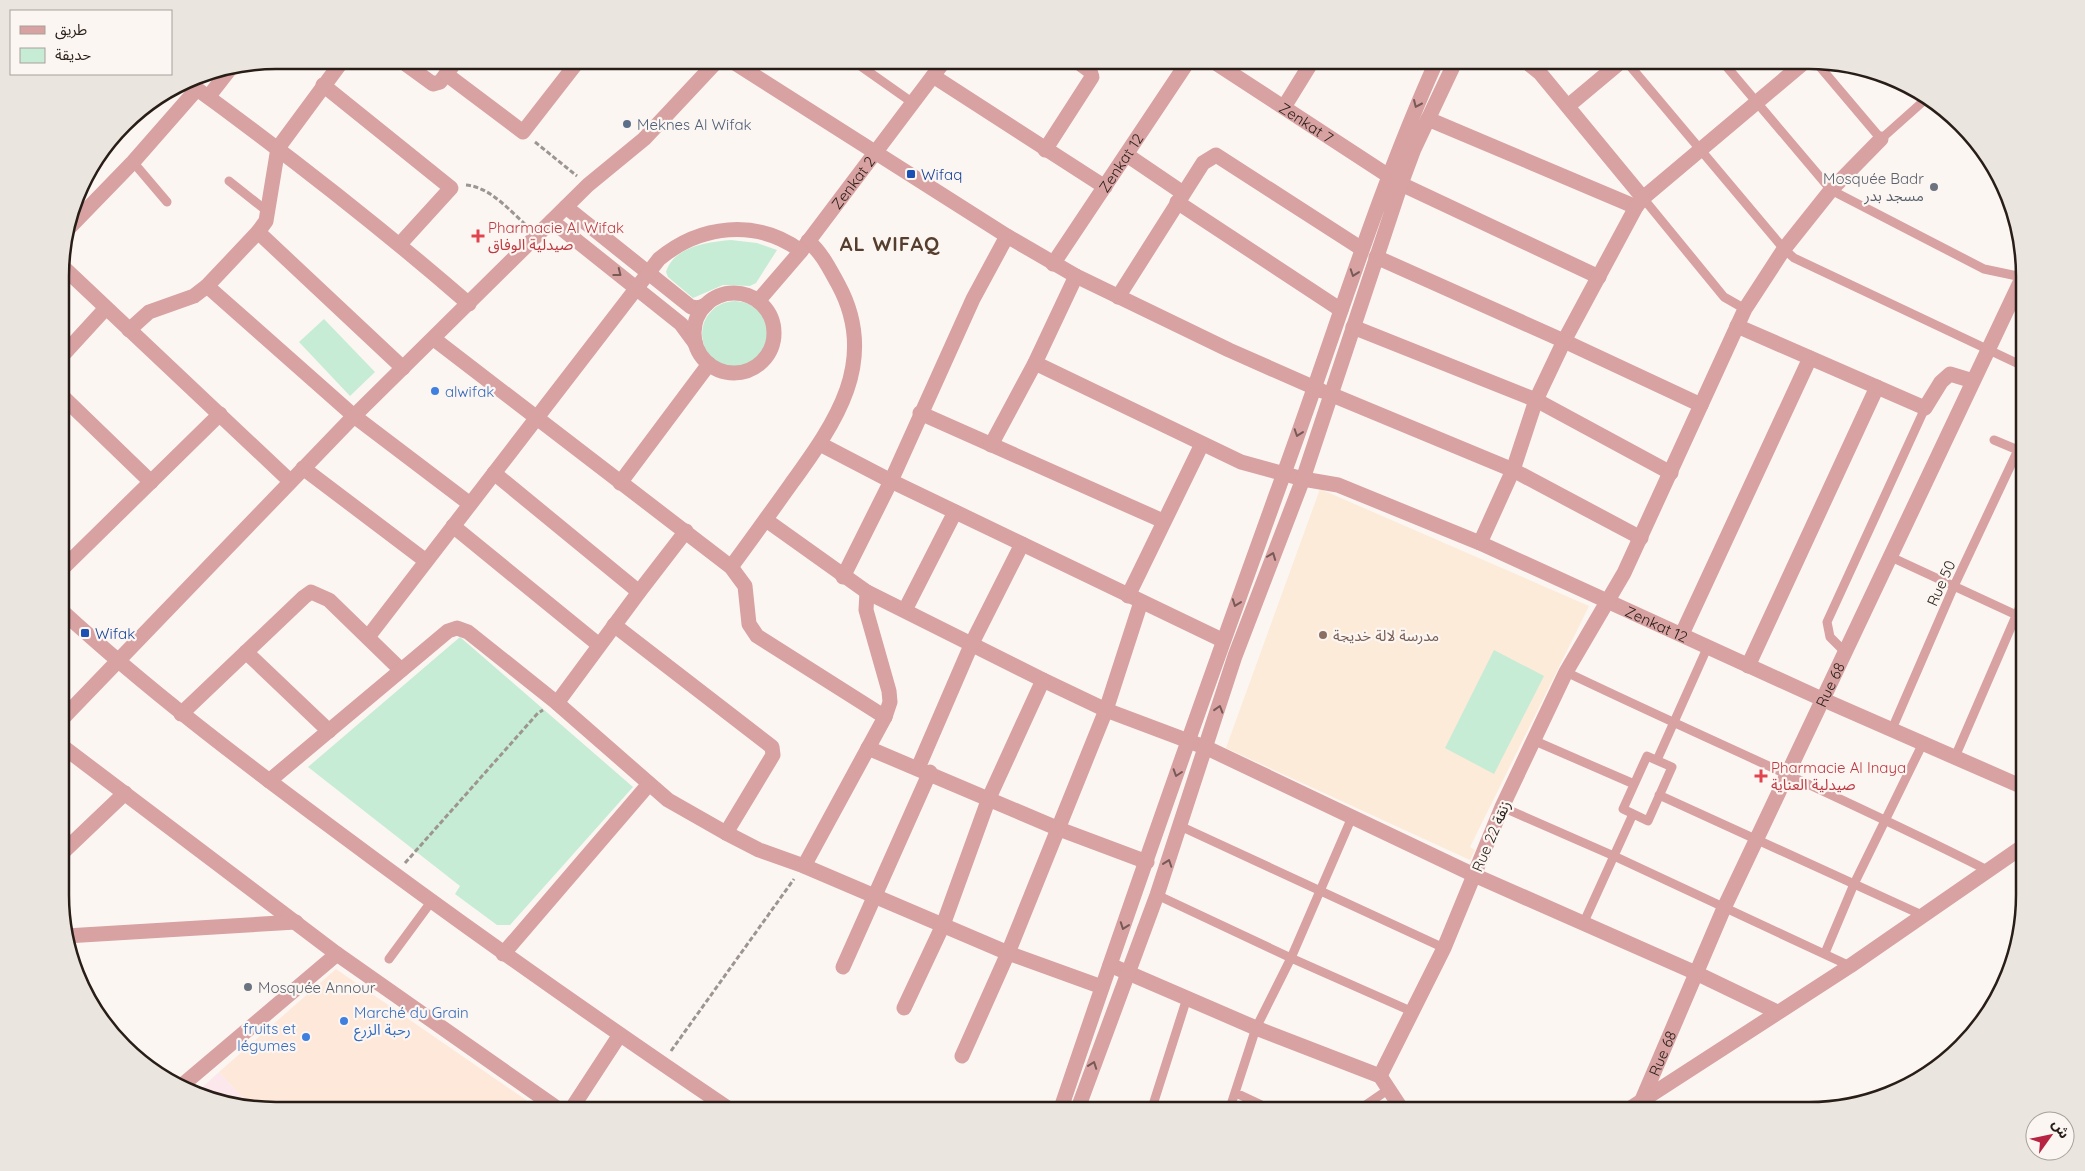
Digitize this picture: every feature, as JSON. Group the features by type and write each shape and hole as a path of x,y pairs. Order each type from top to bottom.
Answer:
{"street":[{"path":"129,330 149,312 194,296 207,286 258,232 266,221 278,148 336,69"},
{"path":"412,69 433,84 440,82 450,69"},
{"path":"446,74 523,132 567,69"},
{"path":"69,712 354,416 588,185 644,139 710,69"},
{"path":"744,69 1053,264 1118,297 1313,387 1513,470 1641,538"},
{"name":"Zenkat 2","path":"758,301 804,246 939,69"},
{"path":"1045,150 1092,77 1087,69"},
{"name":"Zenkat 12","path":"1053,264 1183,69"},
{"name":"Zenkat 7","path":"1225,69 1395,180 1599,277"},
{"path":"1284,107 1307,69"},
{"path":"1080,1102 1127,971 1157,895 1207,748 1235,656 1303,479 1376,257 1395,180 1435,69"},
{"path":"1063,1102 1222,640 1284,475 1362,248 1452,69"},
{"path":"1535,69 1568,106 1639,203"},
{"path":"1568,106 1613,69"},
{"path":"1480,543 1513,470 1536,400 1564,340 1639,203 1796,69"},
{"path":"934,76 1045,150 1105,187"},
{"path":"77,220 133,162 197,89 215,78"},
{"path":"324,86 451,188 400,244"},
{"path":"197,89 278,148 400,244 469,304"},
{"path":"1428,119 1639,203"},
{"name":"Rue 22 زنقة","path":"1384,1083 1413,1012 1444,948 1502,807 1535,741 1566,672 1609,601 1641,538 1745,309 1784,249 1831,190 1881,139"},
{"path":"1127,155 1180,197 1341,310"},
{"path":"1118,297 1203,163 1216,155 1362,248"},
{"path":"552,221 681,324 709,364 722,371 734,373 758,366 767,357 772,346 774,333 772,321 767,310 758,301 737,293 726,294 698,308 691,307 566,207"},
{"path":"368,638 648,273 672,249 686,240 718,230 742,230 767,234 804,246 826,262 842,292 854,336 851,380 844,402 820,444 731,568"},
{"path":"258,232 403,368"},
{"path":"843,577 891,482 920,413 973,299 1007,236"},
{"path":"1376,257 1564,340 1701,405"},
{"path":"69,273 290,481"},
{"path":"991,445 1035,364 1076,276"},
{"path":"207,286 354,416 470,504"},
{"name":"Rue 68","path":"1642,1100 1724,908 1787,773 1824,700 1844,651 1891,557 2016,292"},
{"path":"696,344 696,323 706,305"},
{"path":"69,348 106,308"},
{"path":"1737,326 1925,408 1941,382 1950,374 1973,381"},
{"path":"1352,327 1536,400 1671,473"},
{"path":"434,339 731,568 745,586 749,624 758,636 885,717"},
{"path":"1682,634 1810,358"},
{"path":"620,483 709,364"},
{"name":"Zenkat 12","path":"1035,364 1241,462 1284,475 1338,484 1480,543 1682,634 1748,666 2016,784"},
{"path":"1748,666 1877,387"},
{"path":"69,403 151,482"},
{"path":"920,413 1163,521"},
{"path":"69,562 220,414"},
{"path":"820,444 891,482 1222,640"},
{"path":"962,1056 1008,953 1106,710 1134,599 1163,521 1202,444"},
{"path":"303,468 426,561"},
{"path":"494,473 639,592"},
{"path":"905,610 955,512"},
{"path":"766,520 843,577 867,592 1043,680 1106,710 1207,748 1474,875 1696,973 1777,1012"},
{"path":"454,526 598,645"},
{"path":"557,703 598,645 686,532"},
{"path":"843,967 875,896 972,643 1022,544"},
{"path":"181,714 311,592 329,600 401,670"},
{"path":"804,866 885,717 890,702 866,610 867,592"},
{"path":"69,617 181,714 394,875 620,1036 719,1102"},
{"path":"614,625 772,747 773,755 726,834"},
{"path":"269,781 448,631 457,628 468,632 557,703 668,800 726,834 759,850 804,866 1008,953 1102,987"},
{"path":"246,652 329,731"},
{"path":"904,1008 943,925 988,798 1043,680"},
{"path":"868,748 1059,828 1147,862"},
{"path":"69,751 338,954 548,1102"},
{"path":"503,954 649,784"},
{"path":"69,846 125,794"},
{"path":"1639,1102 1850,966 2016,850"},
{"path":"73,936 296,922"},
{"path":"186,1082 338,954"},
{"path":"1110,965 1384,1083 1397,1102"},
{"path":"576,1102 620,1036"}],"lane":[{"path":"865,69 913,103"},
{"path":"1632,69 1702,149 1784,249 1794,258 2016,363"},
{"path":"1728,69 1831,190 1984,269 2016,275"},
{"path":"1822,69 1881,139 1922,103"},
{"path":"133,162 166,202"},
{"path":"229,181 268,212"},
{"path":"1639,203 1724,297 1745,309"},
{"path":"1844,651 1830,637 1827,622 1925,408"},
{"path":"1994,440 2016,449"},
{"name":"Rue 50","path":"1892,729 1954,586 2016,461"},
{"path":"1891,557 2015,615 1955,757"},
{"path":"1657,760 1708,646"},
{"path":"1566,672 1673,723 1885,818 1987,870"},
{"path":"1535,741 1634,784"},
{"path":"1824,953 1885,818 1923,743"},
{"path":"1647,756 1657,760 1672,767 1648,820 1623,809 1647,756"},
{"path":"1659,795 1922,915"},
{"path":"1502,807 1614,856 1850,966"},
{"path":"1583,924 1634,814"},
{"path":"1233,1102 1256,1028 1291,958 1352,817"},
{"path":"1180,826 1444,948"},
{"path":"1157,895 1291,958 1413,1012"},
{"path":"389,959 431,902"},
{"path":"1154,1102 1187,998"},
{"path":"1365,1102 1384,1083"},
{"path":"1236,1093 1255,1102"}],"path":[{"path":"523,132 588,185"},
{"path":"451,188 467,185 478,187 494,196 538,235"},
{"path":"394,875 538,713 557,703"},
{"path":"662,1064 804,866"}],"shaded area":[{"path":"1320,489 1589,606 1470,847 1475,850 1470,860 1226,748"},
{"name":"Marché du Grain رحبة الزرع","path":"336,969 529,1102 262,1102 244,1099 219,1072"},
{"path":"219,1072 244,1099 222,1095 201,1089"}],"green space":[{"path":"731,240 757,243 777,250 756,283 750,286 723,285 693,298 668,277 666,272 670,263 684,251 703,244"},
{"path":"728,301 742,301 754,306 763,315 768,327 766,347 759,358 742,367 728,367 716,362 707,353 702,341 702,327 707,315 716,306"},
{"path":"324,319 375,372 350,396 299,342"},
{"path":"460,637 633,787 510,925 497,925 455,894 460,886 308,767"},
{"path":"1494,650 1544,676 1494,774 1445,748"}],"place":[{"name":"Meknes Al Wifak","path":"627,124"},
{"name":"Wifaq","path":"911,174"},
{"name":"Mosquée Badr مسجد بدر","path":"1934,187"},
{"name":"Pharmacie Al Wifak صيدلية الوفاق","path":"478,236"},
{"name":"alwifak","path":"435,391"},
{"name":"Wifak","path":"85,633"},
{"name":"مدرسة لالة خديجة","path":"1323,635"},
{"name":"Pharmacie Al Inaya صيدلية العناية","path":"1761,776"},
{"name":"Mosquée Annour","path":"248,987"},
{"name":"Marché du Grain رحبة الزرع","path":"344,1021"},
{"name":"fruits et légumes","path":"306,1037"}],"district":[{"name":"AL WIFAQ","path":"890,243"}]}
